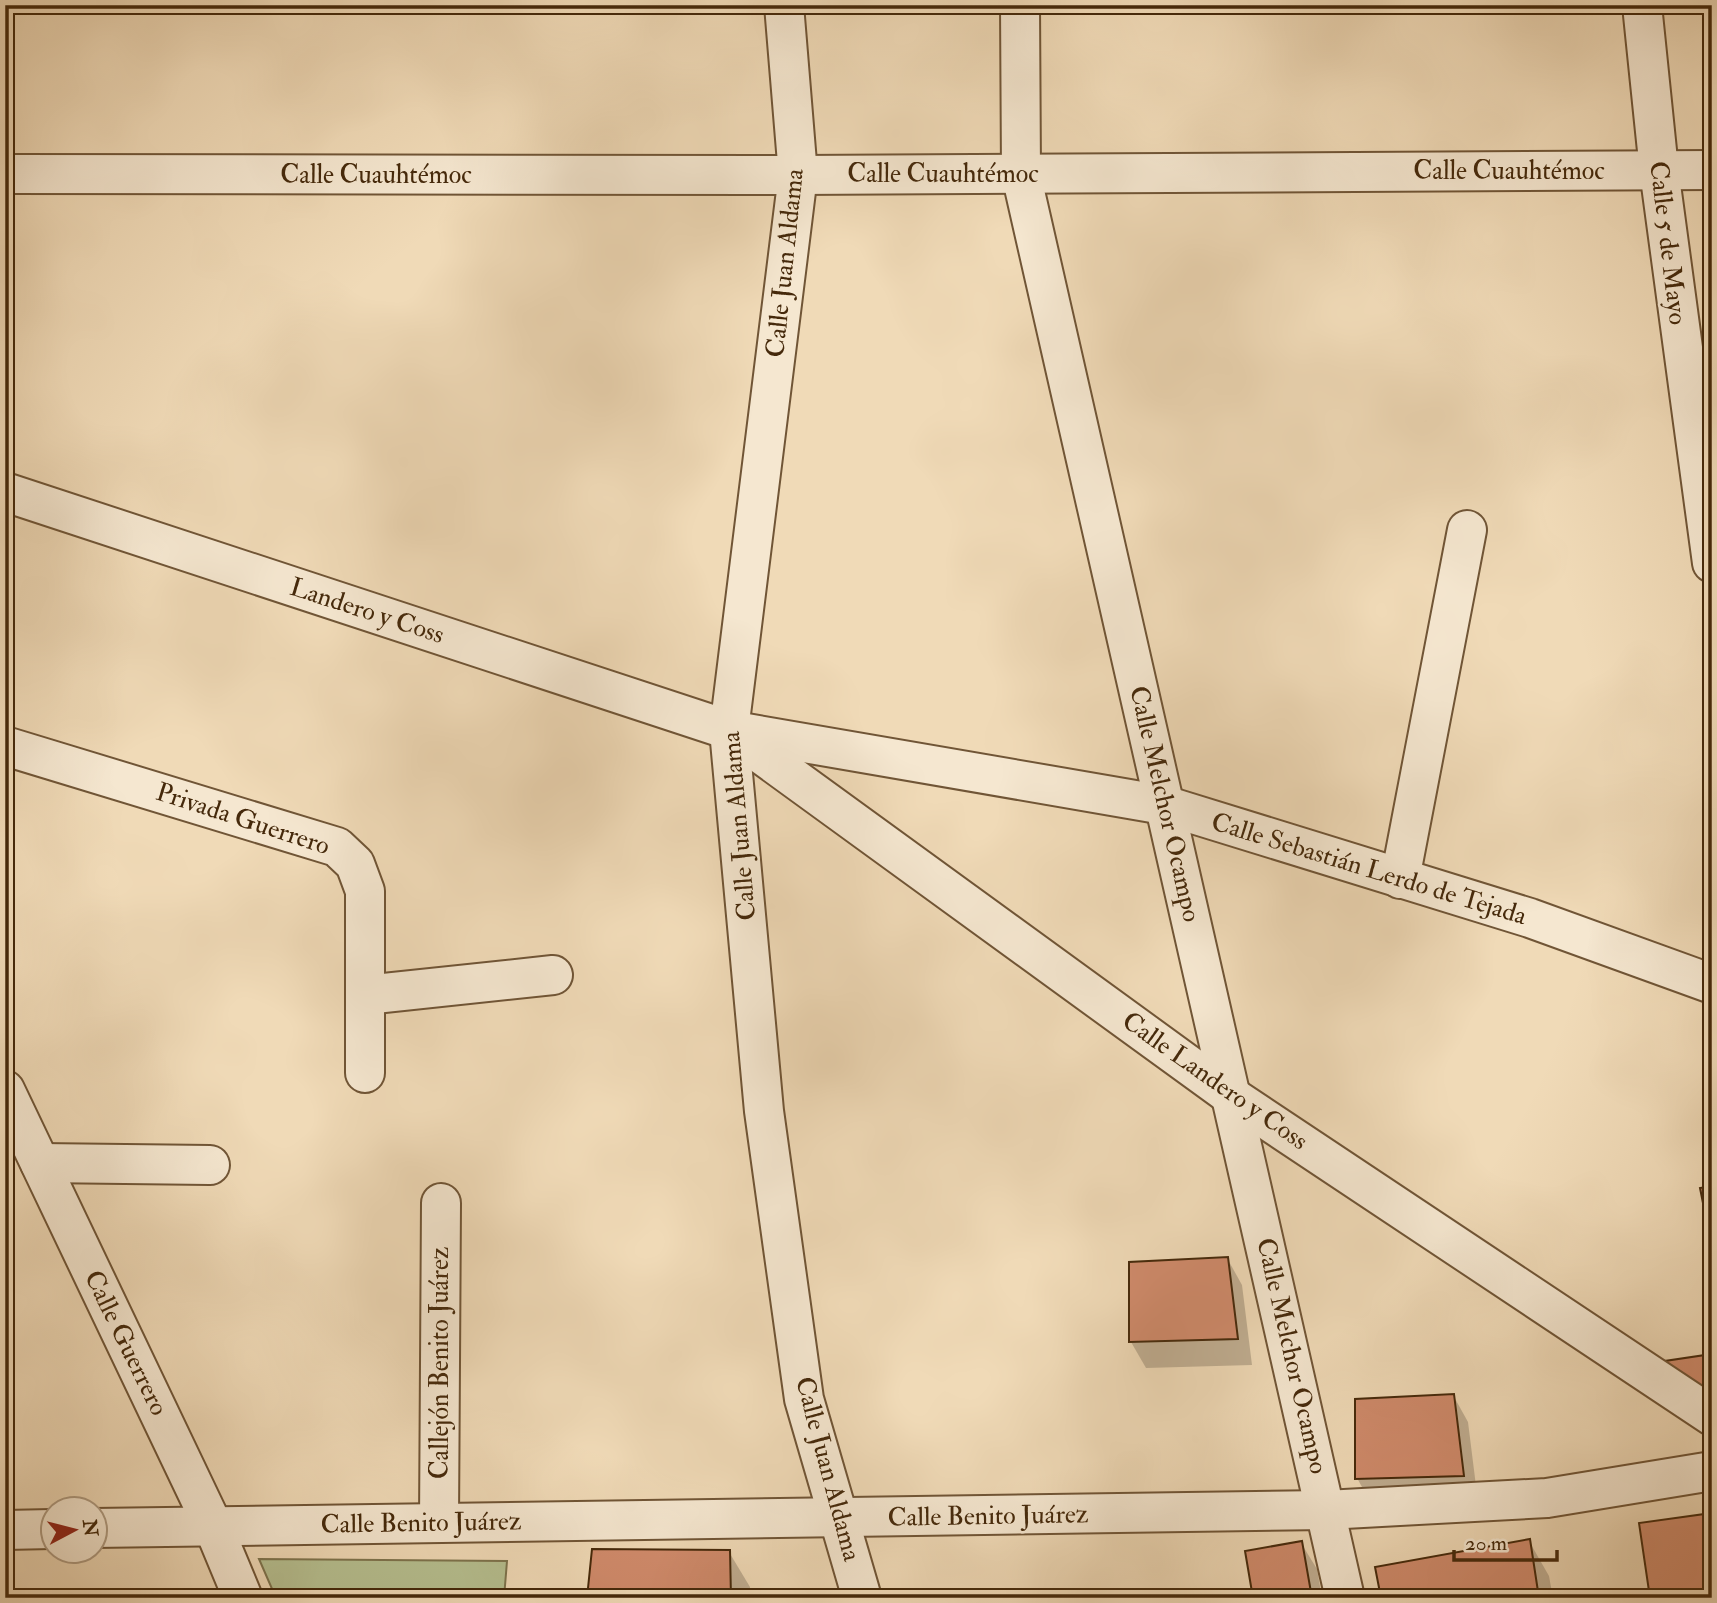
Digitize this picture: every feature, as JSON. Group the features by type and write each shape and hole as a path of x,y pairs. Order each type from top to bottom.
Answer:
{"street":[{"name":"Calle Juan Aldama","path":"784,5 799,175 729,730 764,1111 804,1399 841,1518 862,1598"},
{"name":"Calle Melchor Ocampo","path":"1020,5 1021,174 1164,805 1234,1098 1345,1598"},
{"name":"Calle 5 de Mayo","path":"1642,5 1659,170 1704,469 1712,563"},
{"name":"Calle Cuauhtémoc","path":"5,174 799,175 1712,170"},
{"name":"Landero y Coss","path":"5,492 729,730"},
{"path":"1400,879 1467,530"},
{"name":"Calle Sebastián Lerdo de Tejada","path":"729,730 1164,805 1530,918 1712,984"},
{"name":"Calle Landero y Coss","path":"729,730 1234,1098 1712,1416"},
{"name":"Privada Guerrero","path":"5,746 337,846 355,864 365,891 365,1073"},
{"path":"366,995 552,975"},
{"name":"Calle Guerrero","path":"5,1090 214,1526 243,1598"},
{"path":"40,1163 210,1165"},
{"name":"Callejón Benito Juárez","path":"439,1523 442,1203"},
{"name":"Calle Benito Juárez","path":"108,1528 1326,1510 1547,1498 1712,1471"},
{"path":"5,1530 38,1529"}],"green space":[{"path":"259,1559 507,1561 504,1598 276,1598"}],"building":[{"path":"1712,1186 1712,1248 1700,1188"},
{"path":"1228,1257 1238,1339 1129,1342 1129,1262"},
{"path":"1712,1354 1712,1397 1665,1361"},
{"path":"1454,1394 1464,1476 1355,1479 1355,1399"},
{"path":"1712,1513 1712,1598 1650,1598 1639,1523"},
{"path":"1530,1539 1539,1598 1381,1598 1375,1567"},
{"path":"1302,1541 1312,1598 1253,1598 1245,1551"},
{"path":"592,1549 730,1550 731,1598 587,1598"}]}
